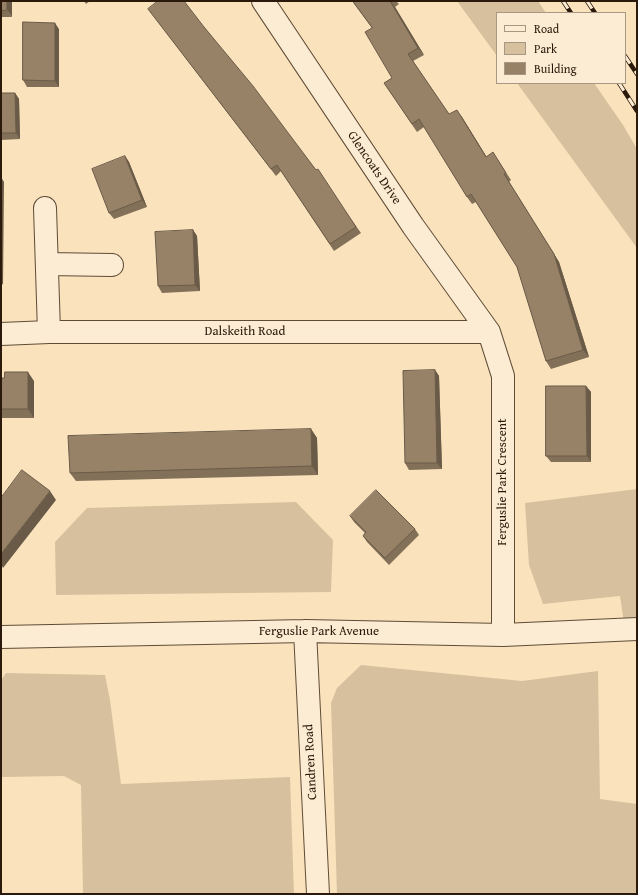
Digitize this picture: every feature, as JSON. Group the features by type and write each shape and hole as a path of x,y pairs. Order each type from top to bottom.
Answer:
{"street":[{"name":"Glencoats Drive","path":"263,1 413,226 489,332"},
{"path":"45,208 49,332"},
{"path":"47,264 112,265"},
{"name":"Dalskeith Road","path":"1,334 49,332 489,332"},
{"name":"Ferguslie Park Crescent","path":"489,332 503,376 503,635"},
{"name":"Ferguslie Park Avenue","path":"1,637 305,631 503,635 637,629"},
{"name":"Candren Road","path":"305,631 318,894"}],"green space":[{"path":"457,1 538,1 545,12 496,12 496,55"},
{"path":"518,84 595,84 623,125 637,149 637,248"},
{"path":"637,489 637,620 624,623 620,596 543,604 529,565 525,503"},
{"path":"296,502 333,540 331,592 56,595 55,542 87,508"},
{"path":"361,665 522,681 598,671 600,799 637,804 637,894 337,894 331,703 337,688"},
{"path":"6,673 105,675 110,700 121,784 290,777 294,894 83,894 81,785 64,776 1,777 1,680"}],"building":[{"path":"1,1 7,1 7,10 1,11"},
{"path":"158,1 184,1 253,86 316,170 318,169 356,227 330,244 277,165 271,169 148,9"},
{"path":"353,1 390,1 418,48 408,54 449,114 457,110 486,157 493,152 506,173 504,174 554,254 583,350 546,361 517,267 471,194 467,197 419,119 412,124 384,83 392,78 365,32 372,28"},
{"path":"23,22 55,23 55,81 23,80"},
{"path":"1,93 15,93 16,133 1,133"},
{"path":"125,156 142,200 109,213 92,169"},
{"path":"193,230 195,285 158,286 155,232"},
{"path":"435,370 437,463 405,463 403,371"},
{"path":"5,372 28,372 28,409 1,409 1,378 4,378"},
{"path":"546,386 586,386 587,456 546,456"},
{"path":"311,429 312,466 70,473 68,436"},
{"path":"22,470 50,491 1,554 1,498"},
{"path":"376,490 415,529 385,558 363,536 366,532 350,516"}],"railway":[{"path":"563,1 570,12"},
{"path":"587,1 594,12"},
{"path":"626,58 637,74"},
{"path":"620,84 637,111"}]}
